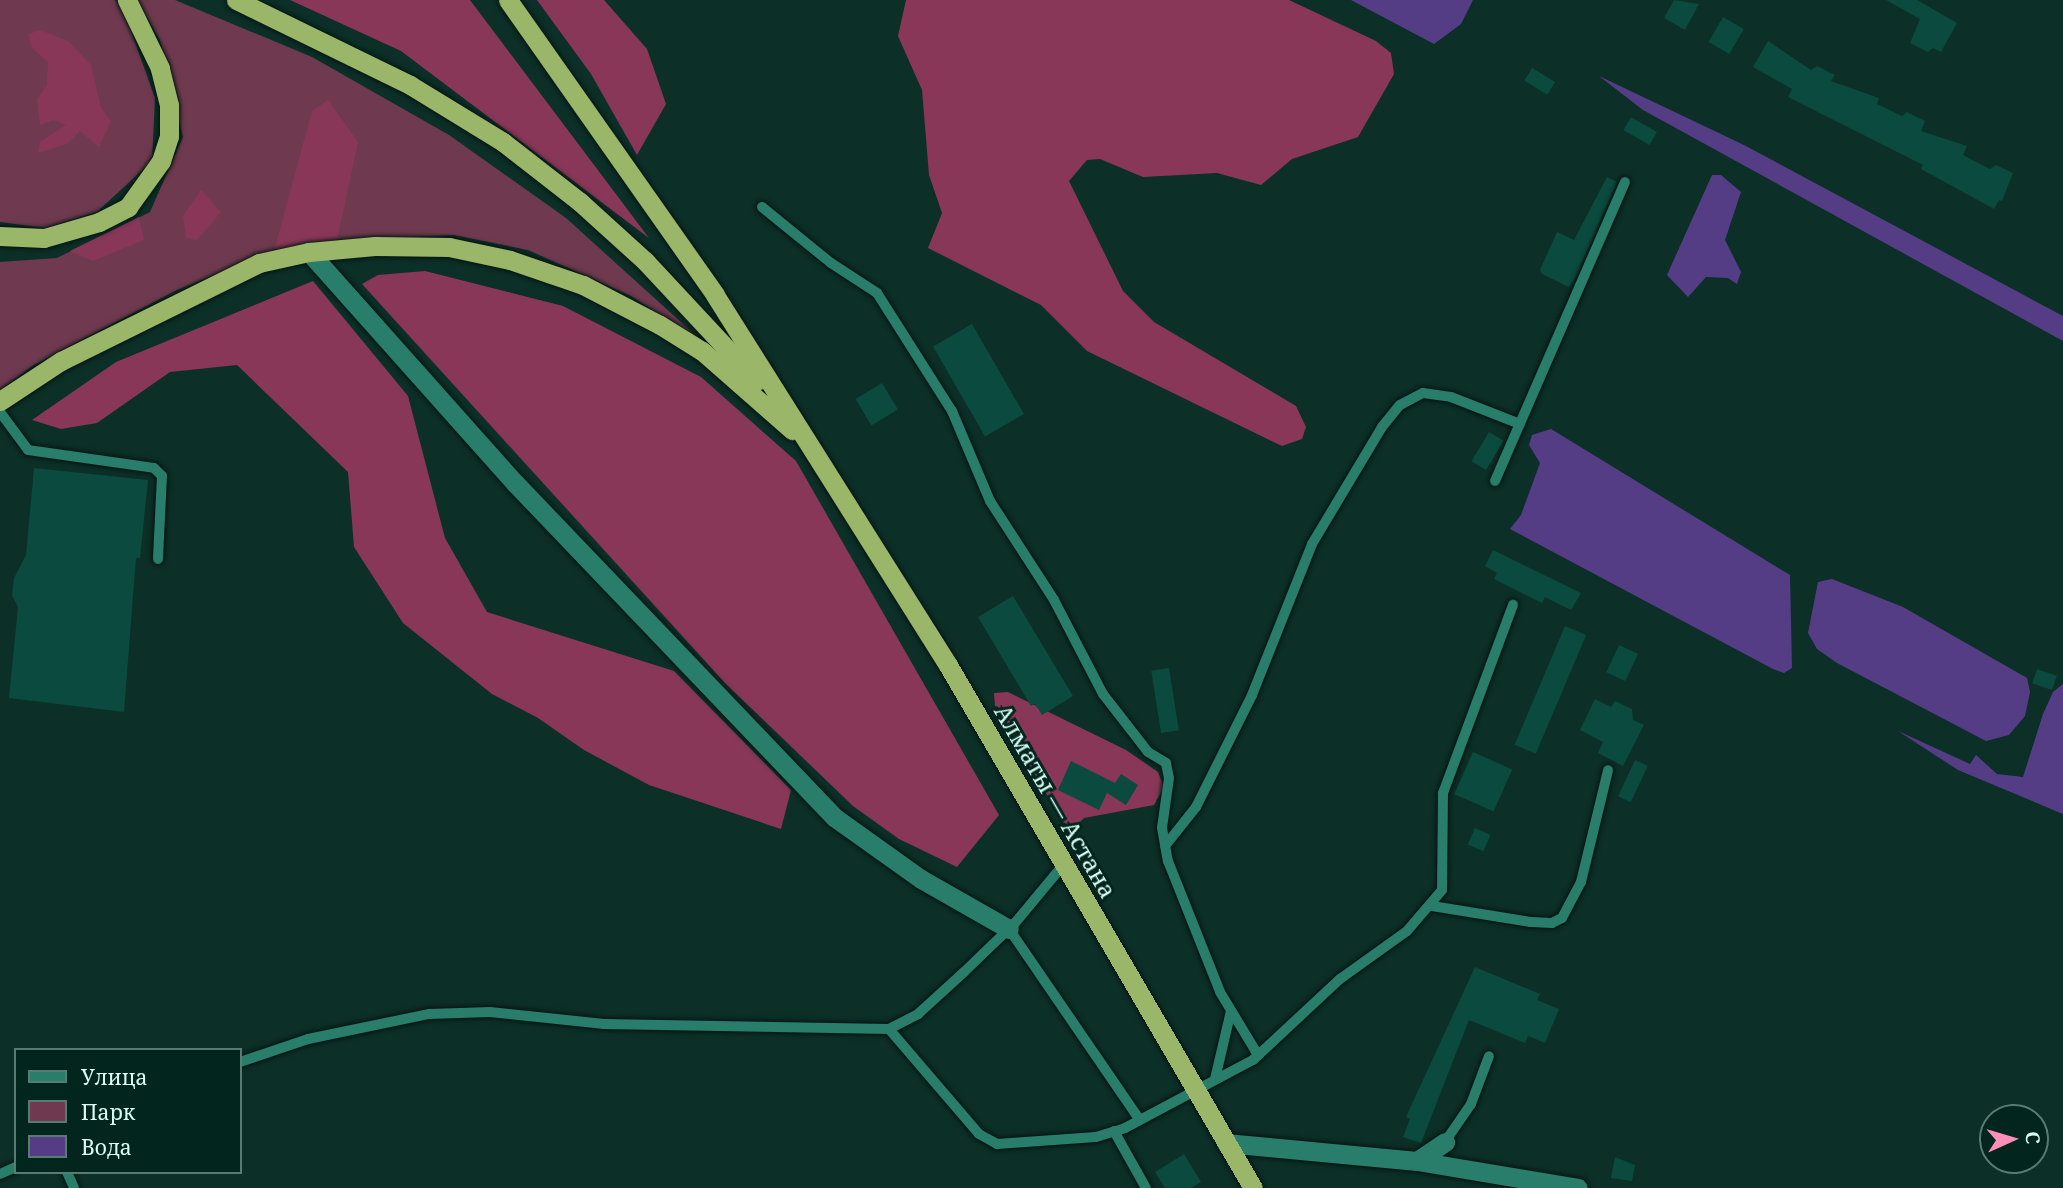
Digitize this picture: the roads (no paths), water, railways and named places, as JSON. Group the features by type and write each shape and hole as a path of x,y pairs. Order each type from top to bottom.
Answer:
{"highway":[{"path":"0,236 44,238 99,222 128,207 161,161 169,136 169,105 160,68 127,0"},
{"path":"236,0 410,85 503,142 569,194 645,261 702,320 808,445"},
{"path":"508,0 715,295 808,445"},
{"path":"0,401 61,361 259,263 309,252 449,247 510,260 583,285 702,352 808,445"},
{"name":"Алматы — Астана","path":"808,445 948,665 1252,1188"}],"street":[{"path":"309,252 515,483 834,817 921,879 1009,929"},
{"path":"1417,1161 1445,1142"},
{"path":"1226,1143 1417,1161 1578,1188"}],"lane":[{"path":"1495,481 1625,182"},
{"path":"762,206 831,263 877,293 912,343 952,411 990,501 1054,600 1103,694 1148,752 1166,763 1169,778 1162,828 1165,846 1220,992 1258,1055"},
{"path":"1165,846 1196,807 1252,695 1312,544 1381,427 1400,405 1423,393 1451,397 1520,424"},
{"path":"0,412 28,450 154,468 162,477 158,559"},
{"path":"890,1029 979,1133 997,1144 1114,1131 1258,1055 1340,979 1407,931 1432,906 1442,890 1443,793 1513,605"},
{"path":"1432,906 1531,922 1552,923 1562,918 1581,882 1608,771"},
{"path":"242,1061 308,1039 429,1014 491,1013 604,1024 890,1029 918,1014 1009,929 1064,864"},
{"path":"1009,929 1139,1119"},
{"path":"1215,1079 1231,1011"},
{"path":"1445,1142 1471,1104 1489,1056"},
{"path":"1114,1131 1146,1188"}],"water":[{"path":"1351,0 1473,0 1461,24 1434,44"},
{"path":"1599,76 1744,145 2063,316 2063,341 1643,110"},
{"path":"1712,175 1721,175 1741,192 1725,240 1741,272 1737,284 1728,278 1706,277 1688,297 1667,275"},
{"path":"1551,429 1790,575 1792,668 1784,673 1773,669 1510,529 1521,515 1540,463 1529,445 1532,435"},
{"path":"1832,579 1903,607 2027,678 2030,692 2025,716 2009,735 1986,741 1837,663 1817,649 1808,633 1818,582"},
{"path":"2063,684 2063,814 1958,770 1898,731 1970,764 1976,755 1997,774 2023,777 2043,714 2053,692"}]}
